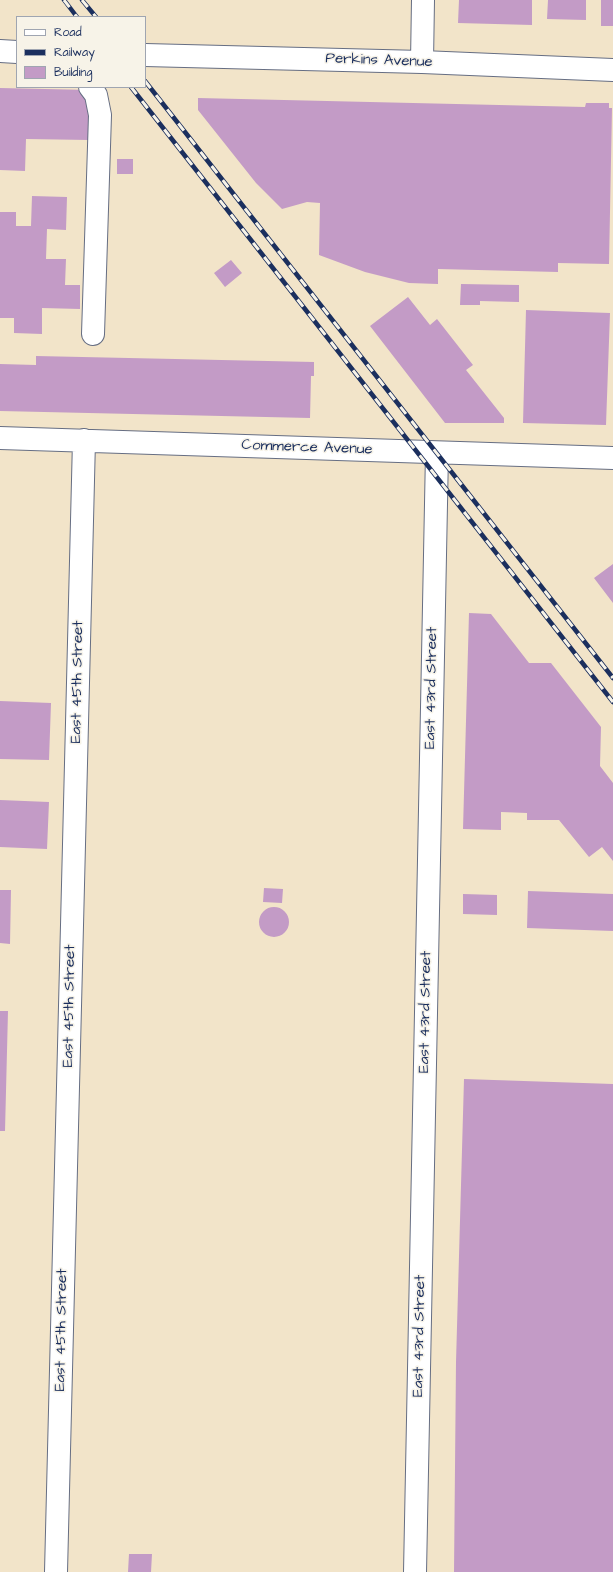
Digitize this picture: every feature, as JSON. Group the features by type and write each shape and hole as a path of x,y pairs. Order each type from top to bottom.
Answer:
{"street":[{"path":"422,62 423,0"},
{"path":"0,51 16,52"},
{"name":"Perkins Avenue","path":"146,55 422,62 613,70"},
{"path":"91,88 96,95 100,115 93,334"},
{"name":"Commerce Avenue","path":"0,438 613,458"},
{"name":"East 45th Street","path":"56,1572 84,440"},
{"name":"East 43rd Street","path":"415,1572 437,453"}],"building":[{"path":"459,0 532,0 532,25 458,23"},
{"path":"548,0 586,0 586,20 547,19"},
{"path":"601,0 613,0 613,26 601,26"},
{"path":"0,88 90,90 89,140 26,139 25,171 0,170"},
{"path":"198,98 585,107 586,103 609,103 609,108 612,108 609,264 558,263 558,272 438,269 438,284 409,283 365,272 319,255 320,203 307,202 282,209 256,183 198,110"},
{"path":"117,159 133,159 133,174 117,174"},
{"path":"32,196 67,197 66,230 47,229 46,259 66,259 65,285 80,285 80,309 42,308 42,334 14,333 14,318 0,318 0,212 16,212 16,226 31,226"},
{"path":"231,260 242,273 225,287 214,273"},
{"path":"461,284 519,285 519,302 480,301 480,305 460,305"},
{"path":"408,297 430,325 437,319 473,365 466,370 504,418 504,423 445,423 370,326"},
{"path":"526,310 610,313 606,425 523,423"},
{"path":"36,356 314,362 314,376 311,376 310,418 0,411 0,364 36,365"},
{"path":"613,564 613,603 594,578"},
{"path":"469,613 491,614 529,663 551,663 601,727 600,766 613,783 613,861 602,847 589,857 559,820 527,820 527,813 501,812 501,830 463,829"},
{"path":"0,701 51,703 49,760 0,759"},
{"path":"0,800 49,802 47,849 0,847"},
{"path":"264,888 283,889 282,903 263,902"},
{"path":"0,890 11,890 10,944 0,943"},
{"path":"528,891 613,894 613,931 527,928"},
{"path":"463,894 497,895 497,915 463,914"},
{"path":"274,907 285,911 289,922 285,933 274,937 263,933 259,922 263,911"},
{"path":"0,1011 8,1011 5,1131 0,1131"},
{"path":"464,1079 613,1084 613,1572 454,1572 456,1362"},
{"path":"129,1554 152,1554 151,1572 128,1572"}],"railway":[{"path":"64,0 76,16"},
{"path":"82,0 95,16"},
{"path":"146,82 613,678"},
{"path":"132,88 613,702"}]}
